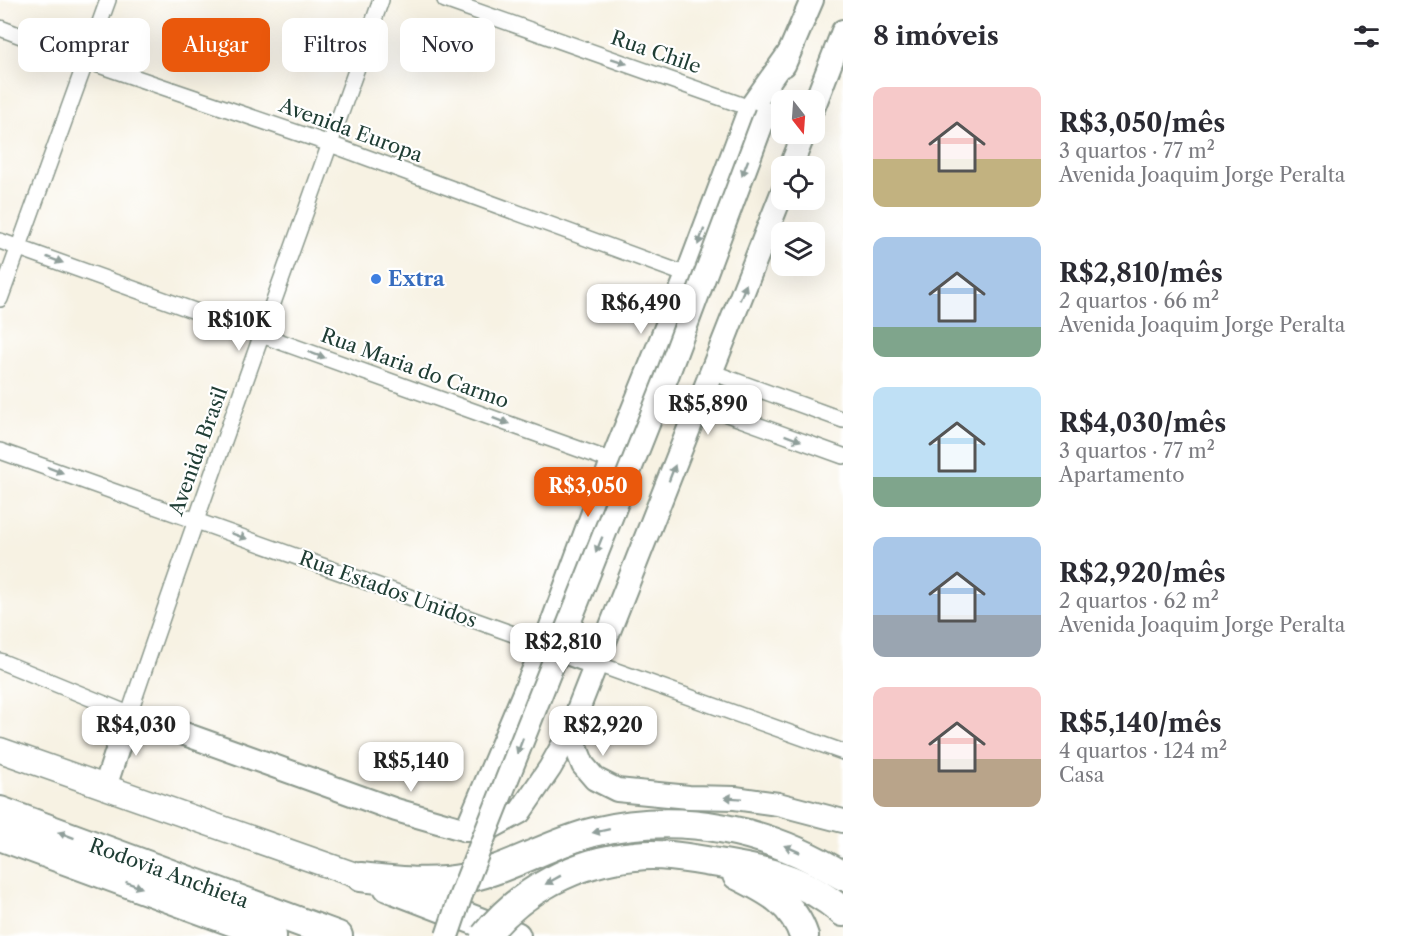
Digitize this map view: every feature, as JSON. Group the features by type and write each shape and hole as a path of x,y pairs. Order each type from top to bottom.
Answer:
{"highway":[{"name":"Rodovia Anchieta","path":"0,811 338,936"},
{"path":"361,877 398,881 465,878 593,832 660,823 715,826 759,836 790,847 843,876"},
{"name":"Rodovia Anchieta","path":"0,836 272,936"},
{"path":"485,936 525,896 559,876 596,862 635,855 675,856 756,868 788,878 843,912"},
{"path":"712,862 774,896 791,910 804,936"},
{"path":"361,877 516,936"}],"main road":[{"path":"0,750 361,877"}],"street":[{"path":"102,18 108,0"},
{"name":"Avenida Brasil","path":"129,714 194,520 381,0"},
{"name":"Rua Chile","path":"445,0 758,110"},
{"path":"466,830 543,645 612,461 687,275 758,110 789,52 812,0"},
{"name":"Avenida Europa","path":"0,28 18,35"},
{"path":"820,90 843,32"},
{"path":"0,299 83,72"},
{"name":"Avenida Europa","path":"119,72 330,144 687,275"},
{"path":"447,936 461,895 666,379 758,110"},
{"path":"0,661 129,714 396,810 466,830 480,830 494,826 520,812 550,768 573,727 775,210"},
{"name":"Rua Maria do Carmo","path":"0,241 612,461"},
{"path":"711,372 843,420"},
{"path":"699,404 843,456"},
{"name":"Rua Estados Unidos","path":"0,451 843,752"},
{"path":"105,787 129,714"},
{"path":"573,727 576,747 583,765 595,779 617,790 735,798 778,804 843,821"}],"place":[{"name":"Extra","path":"376,279"}]}
